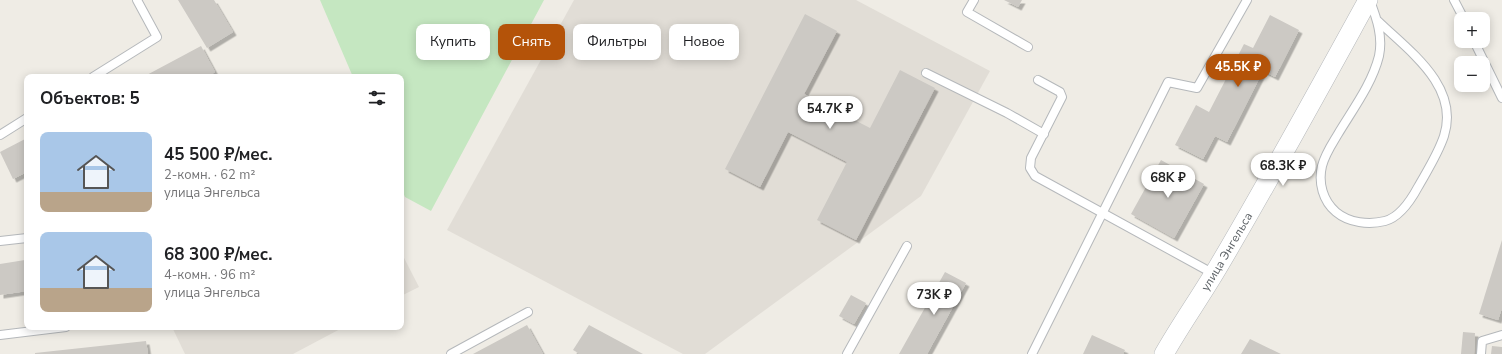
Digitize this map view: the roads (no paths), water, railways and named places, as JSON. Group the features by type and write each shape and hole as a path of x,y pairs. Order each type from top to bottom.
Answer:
{"street":[{"name":"улица Энгельса","path":"1164,354 1214,274 1278,165 1369,0"}],"lane":[{"path":"98,74 157,37 137,0"},
{"path":"974,0 967,12 1028,47"},
{"path":"1032,354 1168,82 1197,88 1247,0"},
{"path":"1369,0 1378,21 1380,39 1379,55 1372,76 1327,152 1322,167 1321,180 1322,193 1329,206 1340,216 1357,222 1372,224 1387,221 1396,215 1413,196 1444,136 1447,118 1445,100 1436,80 1428,70 1378,21"},
{"path":"1454,0 1460,12"},
{"path":"1477,48 1502,98"},
{"path":"926,73 1006,113 1044,134"},
{"path":"1038,80 1060,92 1062,97 1032,158 1030,168 1035,176 1214,274"},
{"path":"0,135 24,120"},
{"path":"0,241 24,238"},
{"path":"847,354 907,246"},
{"path":"451,354 528,312"},
{"path":"0,335 41,330"},
{"path":"1481,354 1482,340 1502,335"}]}
